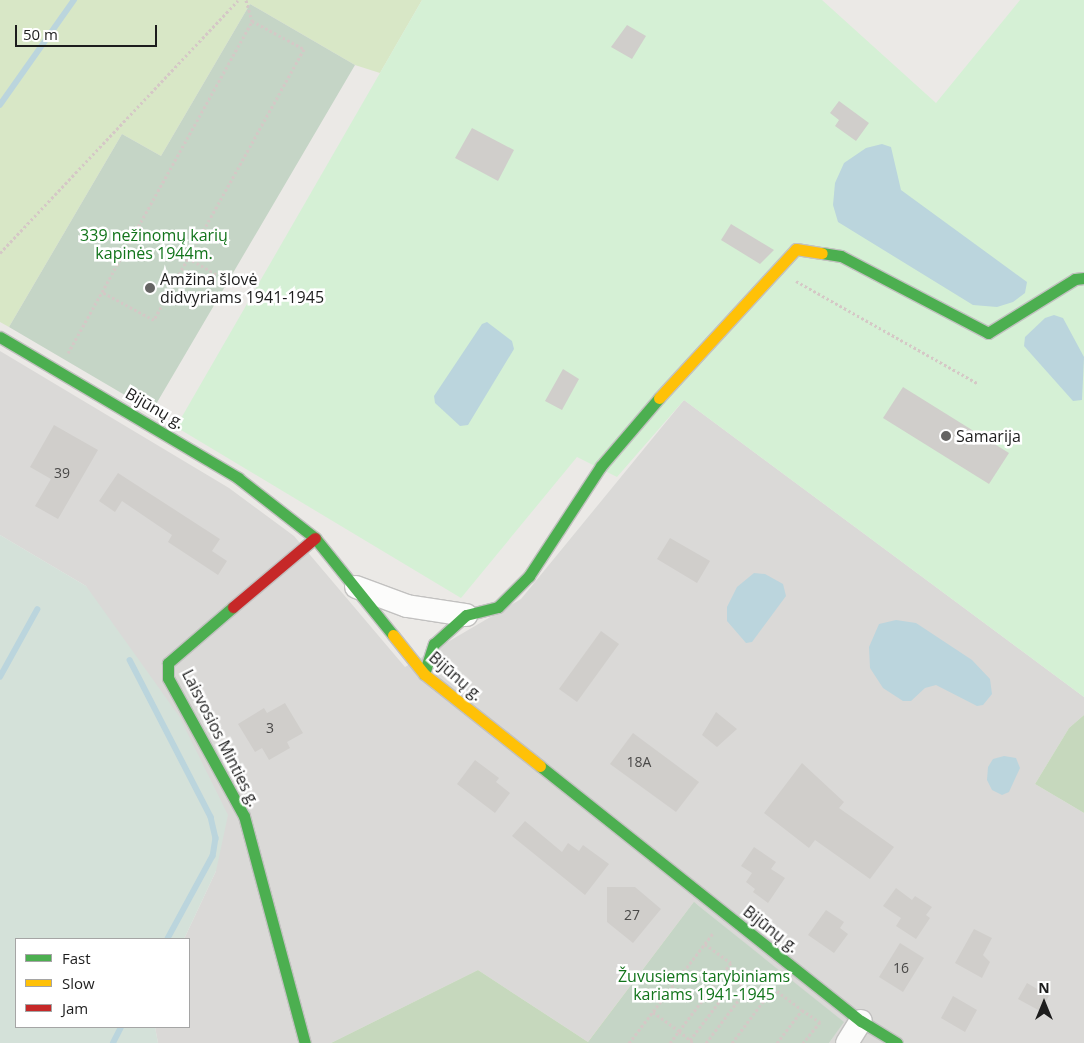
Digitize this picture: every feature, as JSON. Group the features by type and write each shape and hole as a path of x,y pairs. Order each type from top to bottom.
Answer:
{"street":[{"path":"356,587 408,606 466,615 498,607 529,576 601,466 680,373 778,271 796,249 841,256 944,313 988,333 1075,279 1084,278"},
{"name":"Bijūnų g.","path":"0,337 238,478 316,538 424,674 861,1021 897,1043"},
{"name":"Laisvosios Minties g.","path":"305,1043 244,816 168,678 168,663 316,538"},
{"path":"424,674 434,644 466,615"},
{"path":"847,1043 861,1021"}],"path":[{"path":"0,254 238,0"},
{"path":"58,371 252,21 246,0"},
{"path":"102,292 154,320 304,49 252,21"},
{"path":"188,258 226,280"},
{"path":"778,271 977,383"},
{"path":"629,1043 727,915"},
{"path":"670,1043 731,964 705,944"},
{"path":"706,1043 747,990 724,972"},
{"path":"690,1040 735,981"},
{"path":"732,1043 772,988 820,1022 803,1043"},
{"path":"777,1043 802,1010"},
{"path":"653,1012 694,1043"}],"shaded area":[{"path":"0,351 229,488 294,536 405,667 521,599 684,400 1084,697 1084,715 1069,728 1035,784 1084,813 1084,1043 829,1043 843,1022 694,902 588,1042 478,970 331,1043 158,1043 155,1028 190,1028 190,938 184,938 216,871 86,586 0,535"},
{"path":"0,535 86,586 179,716 228,815 216,871 184,938 15,938 15,1028 155,1028 158,1043 0,1043"}],"green space":[{"path":"0,0 422,0 380,73 355,65 250,4 161,156 122,134 9,327 0,322"},
{"path":"422,0 822,0 936,103 1020,0 1084,0 1084,697 684,400 617,477 577,457 461,598 176,427"},
{"name":"339 nežinomų karių kapinės 1944m.","path":"250,4 355,65 152,411 9,327 122,134 161,156"},
{"path":"1084,715 1084,813 1035,784 1069,728"},
{"name":"Žuvusiems tarybiniams kariams 1941-1945","path":"694,902 829,1043 331,1043 478,970 588,1042"},
{"name":"Žuvusiems tarybiniams kariams 1941-1945","path":"694,902 844,1022 829,1043 588,1043"}],"water":[{"path":"882,144 891,147 901,190 1027,282 1025,293 1013,302 997,307 973,305 838,222 833,205 835,183 844,163 866,148"},
{"path":"1054,315 1063,318 1084,357 1082,400 1073,401 1024,346 1025,337 1045,318"},
{"path":"487,322 512,341 514,349 468,425 460,426 435,403 434,396 482,324"},
{"path":"754,573 765,574 783,584 786,596 752,642 746,643 727,621 727,607 737,587"},
{"path":"896,620 916,623 972,660 990,679 992,694 983,705 977,706 936,685 925,688 911,701 903,701 883,688 870,668 869,647 879,624"},
{"path":"1004,756 1016,758 1020,768 1009,792 1002,795 992,790 987,780 988,767 993,759"}],"building":[{"path":"627,25 646,36 632,59 611,47"},
{"path":"839,101 869,123 856,141 835,126 839,120 830,113"},
{"path":"472,128 514,150 498,181 455,158"},
{"path":"731,224 774,250 760,264 721,240"},
{"path":"563,369 579,379 562,410 545,401"},
{"name":"Samarija","path":"903,387 1009,453 989,484 883,418"},
{"path":"54,425 98,450 58,519 35,506 51,479 30,467"},
{"path":"118,473 220,539 212,551 227,561 218,575 168,542 172,535 122,501 115,512 99,501"},
{"path":"670,538 710,561 697,583 657,559"},
{"path":"601,631 619,644 577,702 559,689"},
{"path":"285,703 303,733 287,742 290,748 269,760 262,748 255,752 238,724 264,708 267,713"},
{"path":"716,712 737,729 717,747 702,735"},
{"path":"633,733 699,782 676,812 610,764"},
{"path":"475,760 499,778 496,782 510,793 495,813 457,784"},
{"path":"802,763 844,802 839,808 894,847 870,879 815,840 809,848 764,813"},
{"path":"525,821 562,852 568,843 579,851 583,845 609,864 585,895 512,836"},
{"path":"754,847 776,862 771,869 785,878 768,903 753,892 755,889 746,882 752,873 741,866"},
{"path":"607,887 635,887 661,909 633,943 607,922"},
{"path":"896,888 912,900 915,896 932,907 926,915 930,918 916,939 896,926 901,918 883,906"},
{"path":"826,910 844,922 840,928 848,934 834,953 808,935"},
{"path":"974,929 992,938 983,955 990,962 982,978 955,963"},
{"path":"900,943 924,958 903,992 879,977"},
{"path":"1027,983 1049,996 1040,1011 1018,999"},
{"path":"953,996 977,1010 965,1032 941,1018"}],"waterway":[{"path":"0,105 74,0"},
{"path":"0,677 37,610"},
{"path":"130,660 211,817 216,838 213,856 169,938"},
{"path":"113,1043 120,1028"}],"traffic: fast":[{"path":"822,253 841,256 988,333 1075,279 1084,278"},
{"path":"0,337 238,478 315,538 393,635"},
{"path":"424,674 434,644 466,615 498,607 529,576 601,466 659,398"},
{"path":"233,607 168,663 168,678 244,816 305,1043"},
{"path":"540,766 861,1021 897,1043"}],"traffic: slow":[{"path":"659,398 796,249 822,253"},
{"path":"393,635 424,674 540,766"}],"traffic: jam":[{"path":"233,607 315,538"}],"place":[{"name":"Amžina šlovė didvyriams 1941-1945","path":"150,288"},
{"name":"Samarija","path":"946,436"}]}
